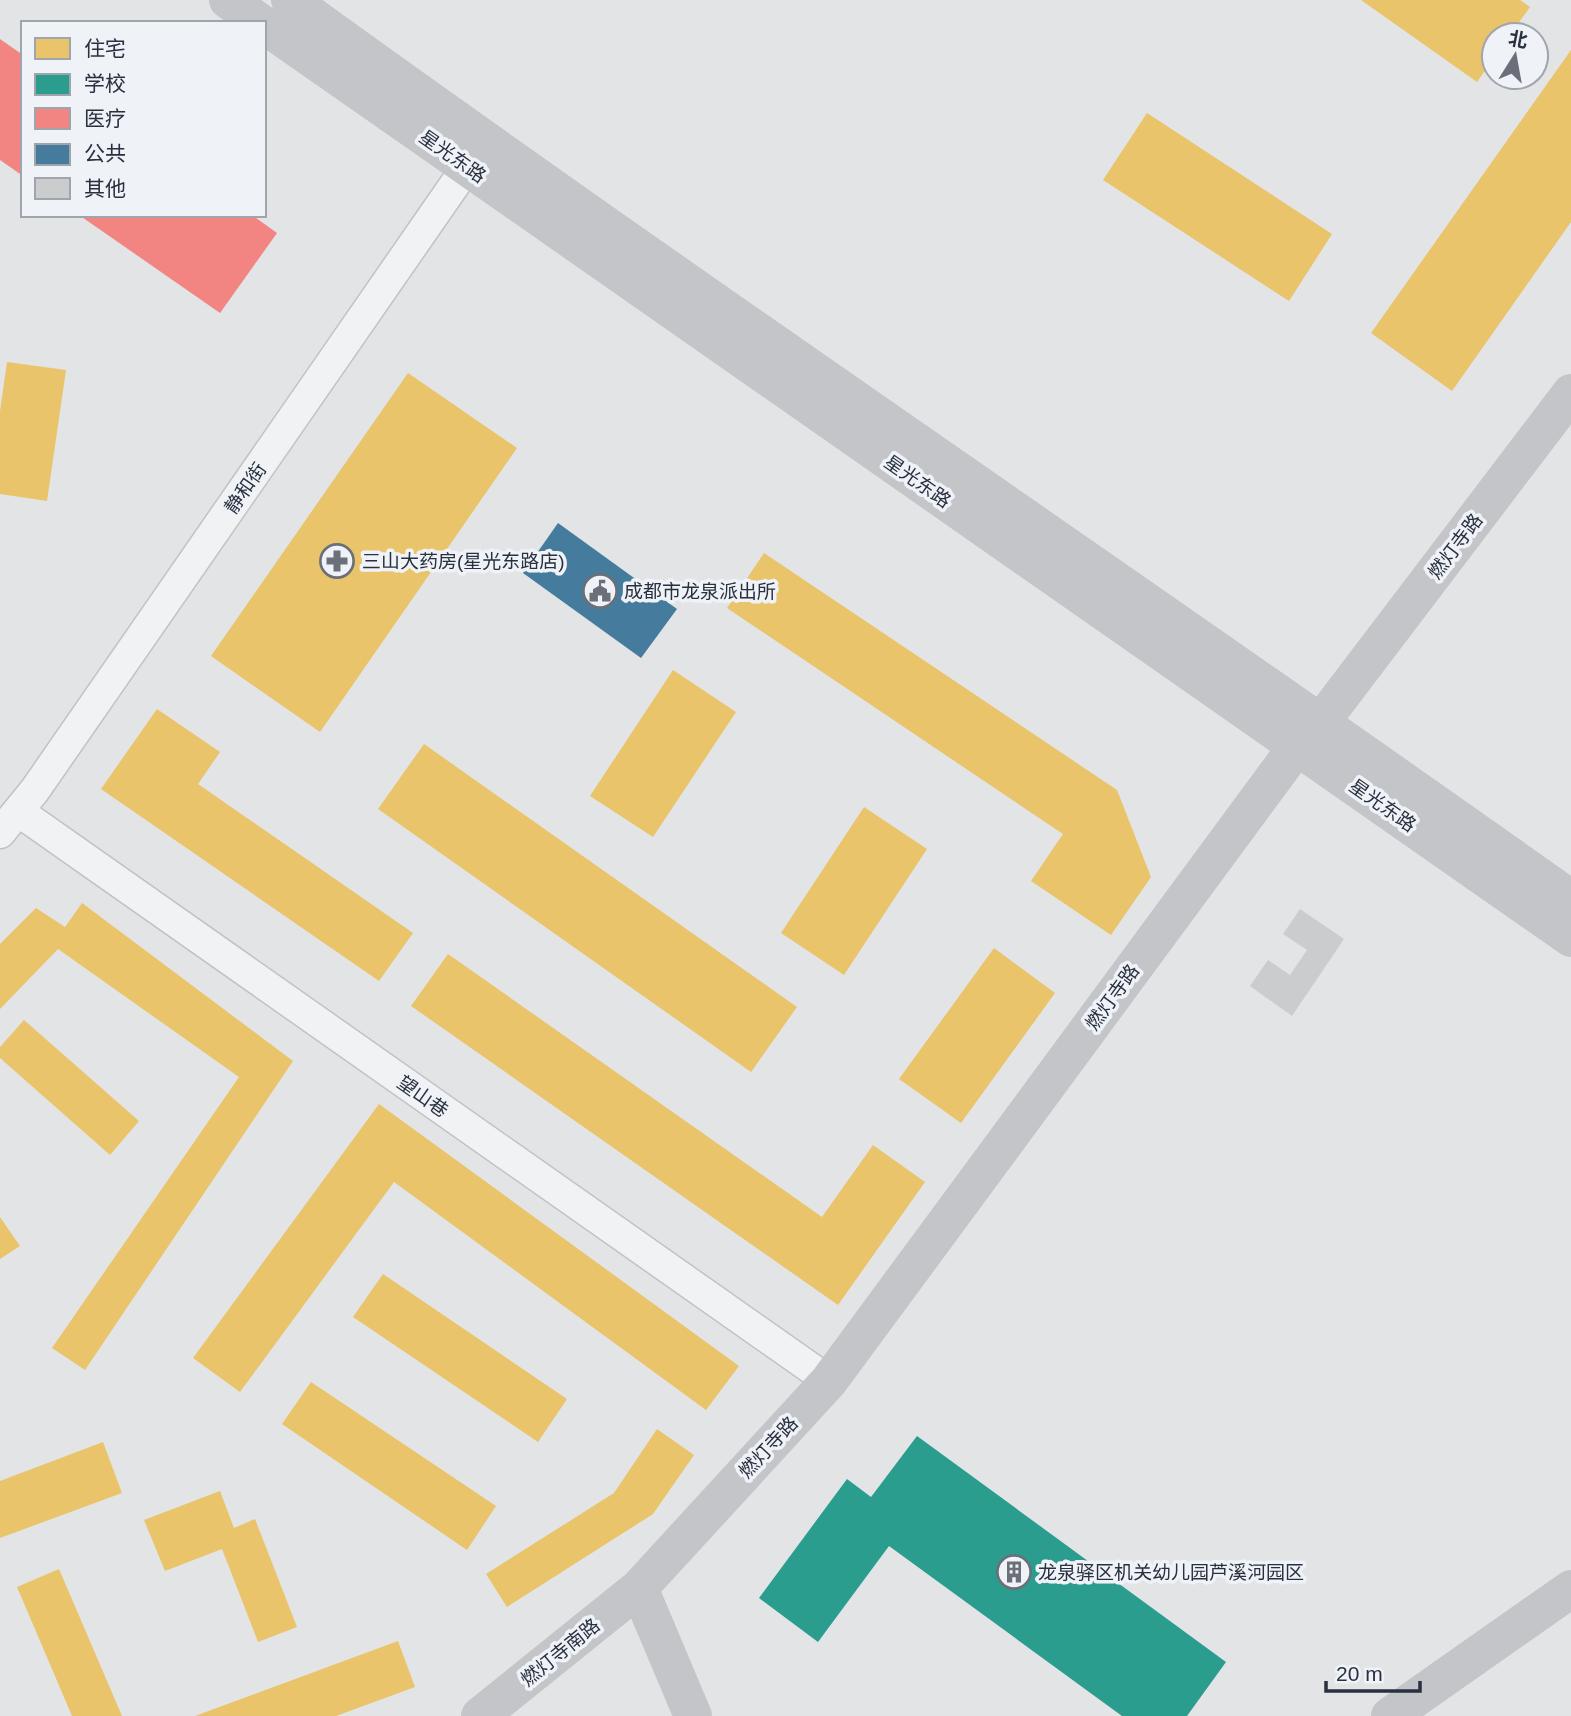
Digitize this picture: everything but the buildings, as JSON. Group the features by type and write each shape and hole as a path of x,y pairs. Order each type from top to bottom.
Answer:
{"main road":[{"name":"星光东路","path":"228,0 259,21"},
{"name":"星光东路","path":"290,0 476,154"},
{"name":"星光东路","path":"266,26 476,154 1310,734 1571,899"},
{"name":"燃灯寺路","path":"639,1588 829,1381 1310,734 1571,393"},
{"name":"星光东路","path":"1310,734 1571,938"},
{"name":"燃灯寺南路","path":"480,1716 639,1588"},
{"path":"639,1588 693,1716"},
{"path":"1390,1716 1571,1589"}],"street":[{"name":"静和街","path":"9,822 35,790 476,154"},
{"name":"望山巷","path":"9,822 829,1381"}],"place":[{"name":"三山大药房(星光东路店)","path":"337,561"},
{"name":"成都市龙泉派出所","path":"600,591"},
{"name":"龙泉驿区机关幼儿园芦溪河园区","path":"1014,1572"}]}
